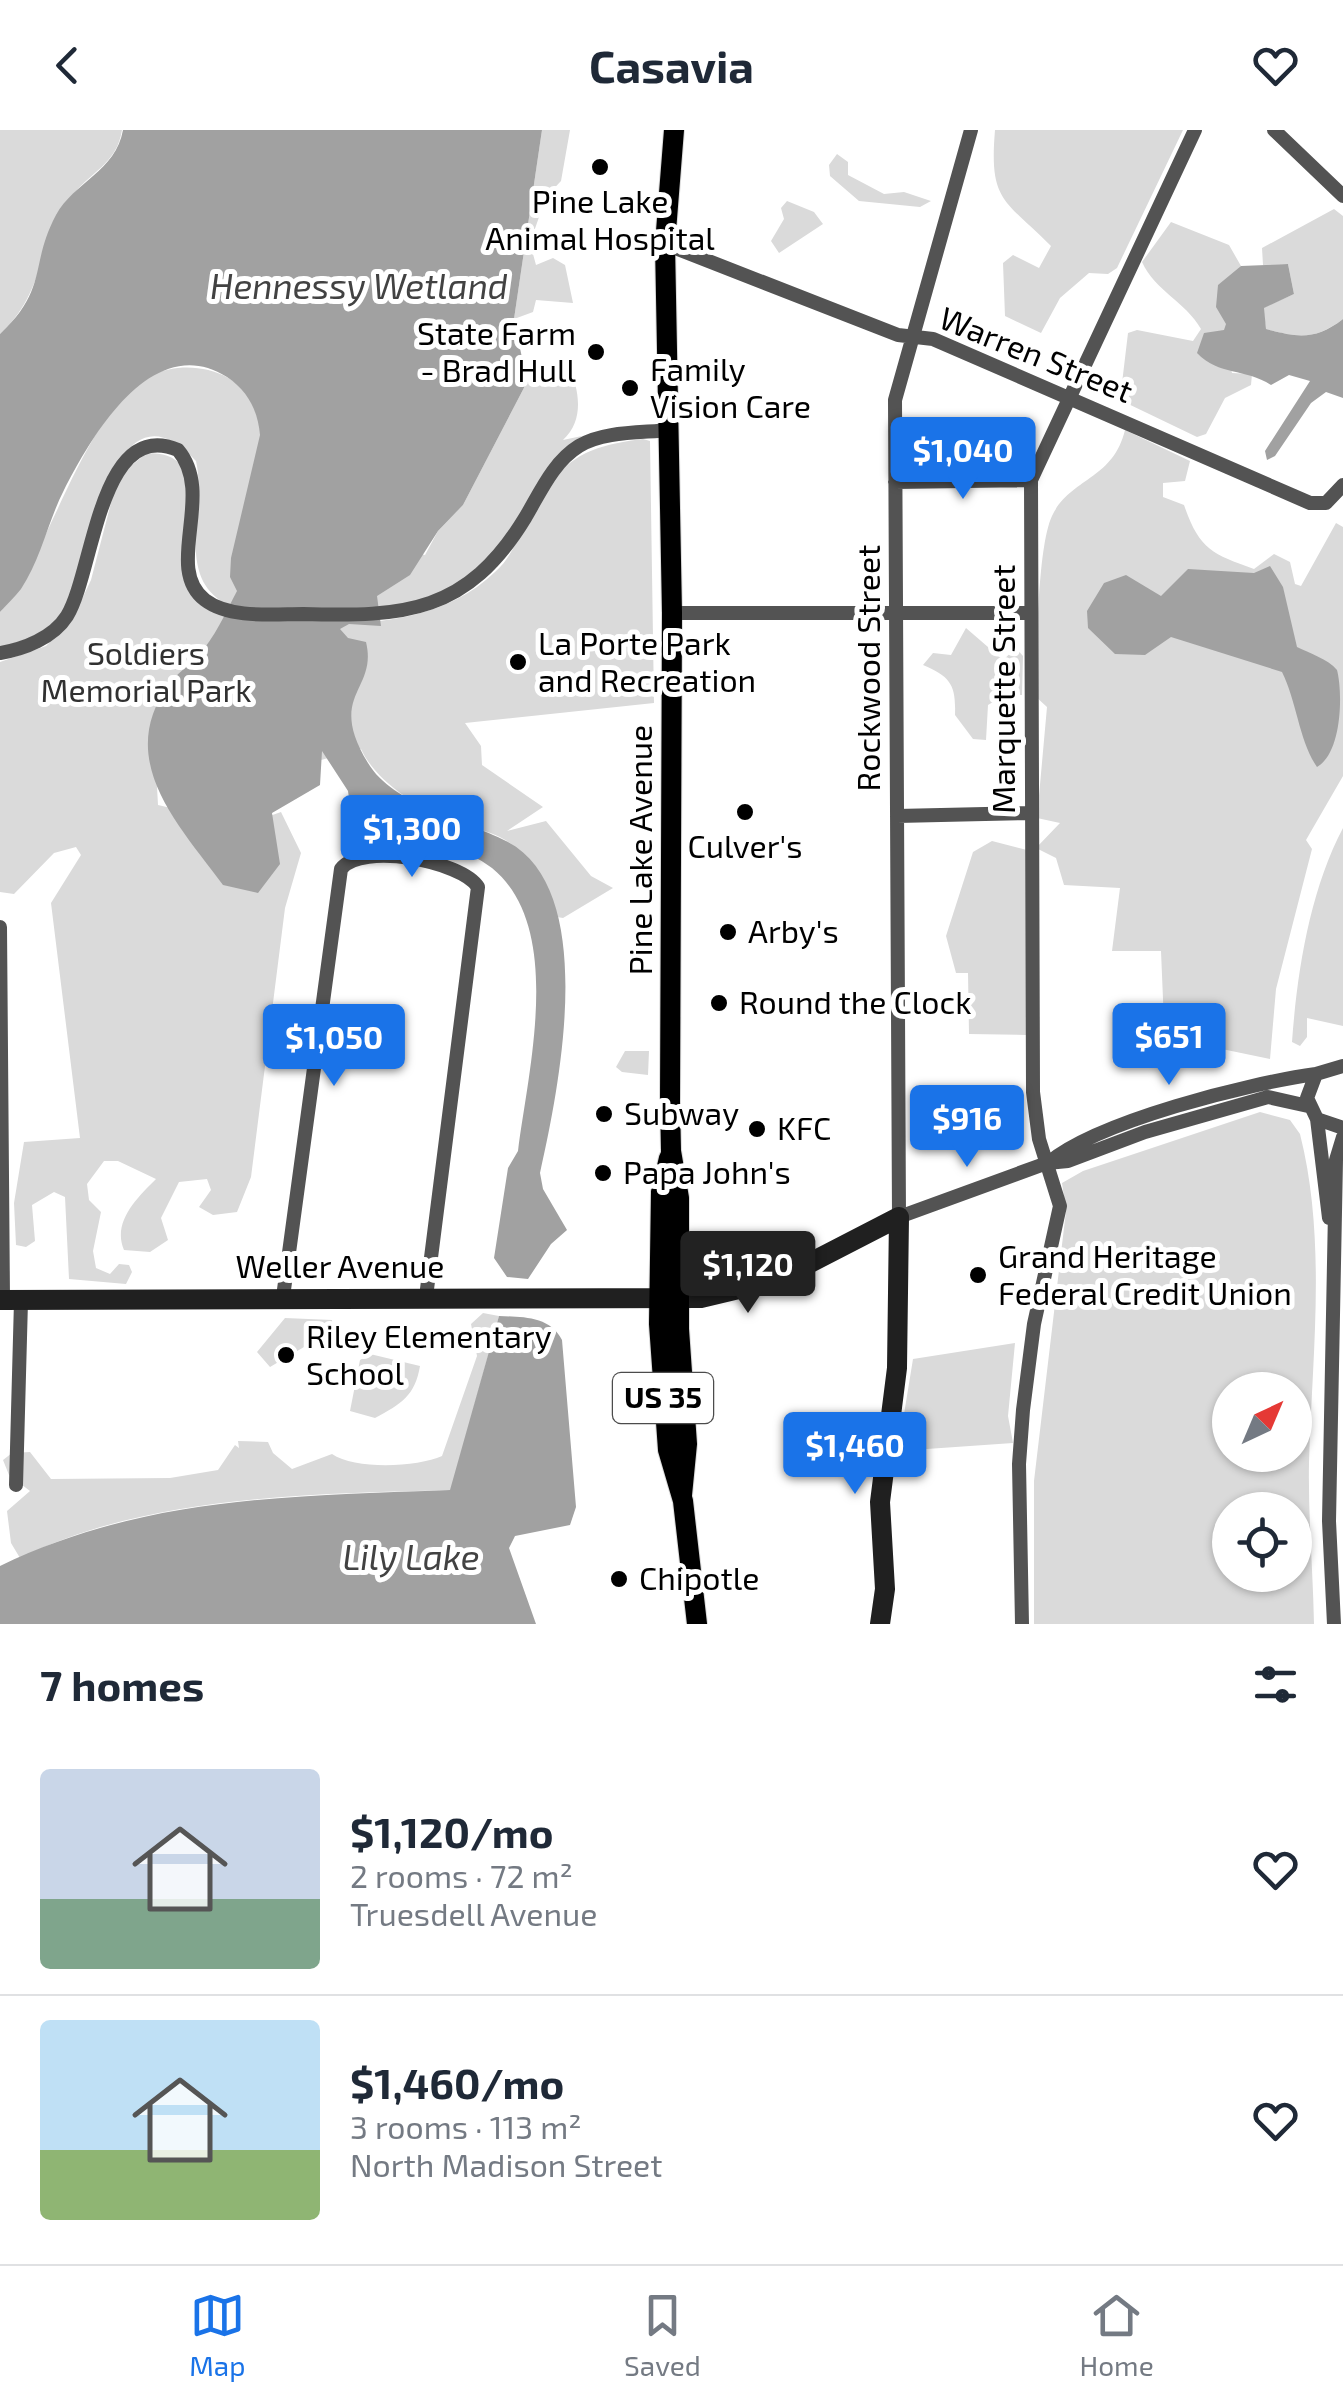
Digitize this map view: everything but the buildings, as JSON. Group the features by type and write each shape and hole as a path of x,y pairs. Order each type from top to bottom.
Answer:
{"main road":[{"name":"Pine Lake Avenue","path":"674,130 665,244 672,612 671,1151 679,1198 670,1299 687,1444 682,1495 697,1624"}],"street":[{"name":"Rockwood Street","path":"899,1217 895,400 971,130"},
{"name":"Marquette Street","path":"1022,1624 1018,1464 1034,1324 1060,1206 1038,1139 1033,1092 1031,480 1194,130"},
{"path":"1274,130 1343,196"},
{"name":"Warren Street","path":"665,244 898,335 933,339 1310,503 1326,503 1343,485"},
{"path":"0,654 39,641 66,618 84,578 116,471 133,452 152,444 178,450 188,461 196,490 188,570 204,600 228,610 382,614 414,612 469,585 500,554 556,466 583,443 669,430"},
{"path":"895,482 1031,480"},
{"path":"672,612 1030,613"},
{"path":"897,816 1032,813"},
{"path":"283,1297 341,869 354,858 412,858 476,882 478,896 426,1297"},
{"path":"0,926 16,1485"},
{"path":"1047,1163 1064,1150 1170,1111 1343,1066"},
{"path":"1316,1074 1308,1089 1335,1243"},
{"path":"880,1624 885,1589 880,1495 897,1368 899,1217 1047,1163 1068,1161 1145,1132 1268,1098 1312,1113 1331,1128 1343,1128"},
{"path":"1334,1624 1328,1522 1336,1160 1343,1136"},
{"name":"Weller Avenue","path":"8,1300 670,1299 747,1291 777,1280 899,1217"}],"green space":[{"path":"0,130 122,130 109,160 78,188 59,215 26,301 0,334"},
{"path":"542,130 570,130 561,181 546,197 530,243 536,265 553,258 565,265 573,303 536,300 533,312 514,319"},
{"path":"995,130 1183,130 1117,268 1108,274 1089,273 1060,298 1041,333 1005,316 1003,263 1013,255 1039,268 1051,246 1003,197 995,172"},
{"path":"837,154 848,162 848,175 884,194 904,192 931,201 920,207 859,201 830,176 829,165"},
{"path":"787,201 814,212 823,224 779,253 771,241 784,219 781,208"},
{"path":"1334,209 1343,216 1343,319 1315,334 1266,329 1263,308 1294,294 1288,264 1263,265 1262,248"},
{"path":"1171,222 1229,245 1241,266 1229,290 1226,332 1232,373 1252,374 1251,385 1225,398 1206,434 1197,437 1120,400 1128,333 1137,330 1193,341 1201,329 1154,281 1142,262"},
{"name":"Soldiers Memorial Park","path":"569,365 578,404 575,423 563,440 582,436 549,471 504,540 476,570 445,590 412,602 377,608 226,604 210,592 197,559 196,461 167,439 143,439 123,455 108,484 64,609 36,634 0,647 0,612 35,556 87,449 128,392 152,375 183,368 215,372 243,388 253,401 261,427 245,508 425,555 438,531 463,505 527,382"},
{"path":"1125,430 1190,461 1185,481 1163,483 1163,497 1184,505 1202,541 1227,559 1254,569 1274,554 1290,562 1295,584 1301,586 1336,523 1343,527 1343,776 1306,840 1312,849 1276,989 1270,1059 1193,1043 1179,1021 1164,1023 1161,951 1112,951 1120,888 1064,885 1056,858 1036,848 1060,823 1037,818 1047,707 1035,696 1036,656 1047,531 1060,503 1111,459"},
{"path":"643,439 650,441 654,703 465,723 481,746 482,765 543,807 507,831 546,821 591,876 613,888 563,918 557,917 538,877 511,844 408,799 376,771 361,749 321,760 156,769 158,805 244,825 281,812 301,853 285,908 251,1177 237,1212 213,1215 199,1207 211,1190 207,1179 179,1182 161,1218 168,1240 150,1252 124,1250 124,1220 134,1202 156,1179 118,1161 104,1161 87,1184 89,1200 101,1212 93,1251 96,1268 110,1274 119,1264 129,1265 132,1272 126,1284 69,1279 65,1197 54,1192 32,1205 35,1241 26,1247 16,1245 14,1203 24,1142 80,1138 51,903 81,855 76,847 54,853 14,894 0,892 0,662 46,646 72,620 91,580 118,476 147,453 176,460 186,479 183,566 193,593 220,614 271,623 360,623 419,614 472,590 503,564 544,494 567,466 597,449"},
{"path":"966,628 1003,660 1016,648 1023,656 1022,695 1006,694 988,705 986,740 973,739 955,715 950,683 923,665 933,653 951,655"},
{"path":"1343,828 1343,1026 1307,1018 1307,1037 1300,1046 1292,1042 1307,932 1322,878"},
{"path":"992,841 1027,850 1027,1035 969,1034 968,973 956,973 946,936 973,852"},
{"path":"625,1051 649,1051 648,1075 622,1072 616,1067"},
{"path":"1260,1112 1290,1120 1300,1134 1316,1256 1312,1411 1312,1372 1212,1372 1212,1472 1309,1472 1309,1492 1212,1492 1212,1592 1312,1592 1312,1568 1314,1624 1034,1624 1034,1481 1066,1211 1062,1183 1083,1171"},
{"path":"483,1313 499,1316 451,1490 286,1497 175,1510 69,1537 20,1558 11,1543 7,1511 30,1491 9,1475 3,1460 12,1453 30,1452 51,1479 170,1478 218,1470 235,1445 239,1448 238,1441 268,1442 273,1453 292,1469 332,1454 356,1463 387,1465 418,1463 442,1456 477,1356 471,1324"},
{"path":"285,1318 332,1320 333,1330 270,1367 257,1352"},
{"path":"1015,1343 1008,1416 1013,1443 898,1451 913,1359"},
{"path":"370,1354 420,1366 415,1385 405,1398 375,1418 350,1411 360,1360"}],"water":[{"name":"Hennessy Wetland","path":"123,130 542,130 514,319 527,382 463,505 438,531 410,575 377,596 381,626 349,624 340,629 348,638 366,642 368,658 352,707 352,722 356,740 379,778 412,801 506,841 535,866 554,902 563,946 565,995 556,1094 540,1173 543,1189 567,1230 551,1244 528,1279 507,1277 494,1258 508,1168 518,1151 536,1002 535,963 528,926 514,894 482,861 400,828 366,845 355,840 348,791 322,751 320,785 272,813 280,864 258,893 223,885 172,815 150,764 148,738 154,711 173,679 210,641 237,591 230,577 231,558 260,435 254,410 241,389 227,377 200,366 174,367 150,378 128,395 76,467 28,577 0,612 0,334 26,303 56,215 112,156"},
{"path":"1288,264 1294,294 1264,308 1266,329 1315,334 1343,319 1343,398 1326,392 1311,403 1275,456 1267,460 1265,451 1310,381 1289,375 1271,385 1223,369 1197,353 1204,333 1224,330 1226,324 1216,307 1218,285 1241,266"},
{"path":"1270,566 1283,587 1297,647 1324,659 1337,670 1340,707 1336,736 1332,749 1317,767 1282,672 1171,637 1145,655 1115,654 1088,628 1087,611 1104,583 1126,575 1161,596 1188,569 1254,573"},
{"name":"Lily Lake","path":"499,1316 543,1322 562,1340 576,1507 570,1525 515,1536 509,1548 536,1624 0,1624 0,1566 109,1525 220,1504 277,1498 450,1490"}],"place":[{"name":"Pine Lake Animal Hospital","path":"600,167"},
{"name":"State Farm - Brad Hull","path":"596,352"},
{"name":"Family Vision Care","path":"630,388"},
{"name":"La Porte Park and Recreation","path":"518,662"},
{"name":"Culver's","path":"745,812"},
{"name":"Arby's","path":"728,932"},
{"name":"Round the Clock","path":"719,1003"},
{"name":"Subway","path":"604,1114"},
{"name":"KFC","path":"757,1129"},
{"name":"Papa John's","path":"603,1173"},
{"name":"Grand Heritage Federal Credit Union","path":"978,1275"},
{"name":"Riley Elementary School","path":"286,1355"},
{"name":"Chipotle","path":"619,1579"}]}
